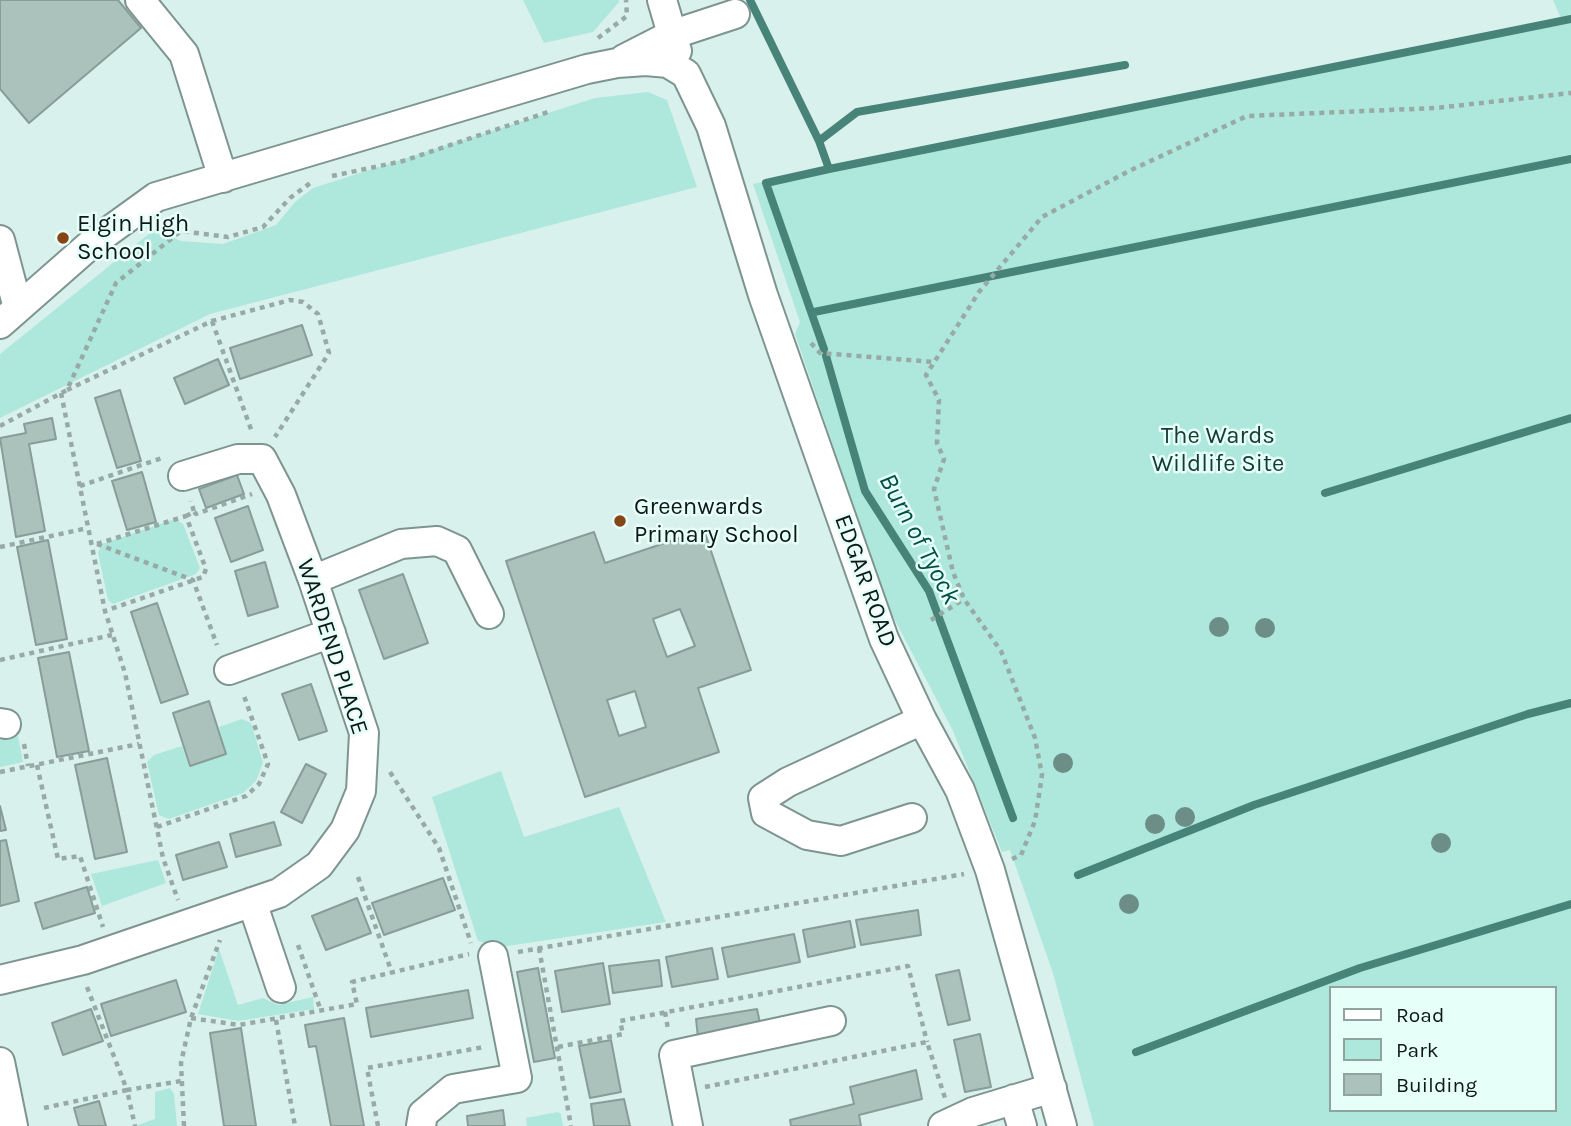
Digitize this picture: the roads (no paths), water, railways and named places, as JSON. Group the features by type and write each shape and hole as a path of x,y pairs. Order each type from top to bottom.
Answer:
{"street":[{"path":"140,0 184,54 223,178"},
{"name":"EDGAR ROAD","path":"662,0 671,35 686,74 711,125 764,295 884,639 922,720 960,790 990,870 1062,1126"},
{"path":"9,316 91,244 156,197 617,62 671,35 735,14"},
{"path":"617,62 668,63 686,74"},
{"path":"0,240 9,316"},
{"name":"WARDEND PLACE","path":"0,980 111,951 279,893 319,865 345,830 361,792 364,733 313,580 276,486 262,459 238,459 183,476"},
{"path":"313,580 401,544 438,541 457,550 489,614"},
{"path":"229,670 331,633"},
{"path":"912,818 841,841 807,835 766,813 763,798 788,782 922,720"},
{"path":"241,906 281,988"},
{"path":"422,1120 453,1089 517,1078 493,956"},
{"path":"688,1126 674,1055 831,1021"},
{"path":"0,1062 13,1126"},
{"path":"947,1124 1052,1088"},
{"path":"1014,1099 1022,1126"}],"waterway":[{"name":"Burn of Tyock","path":"750,0 819,141 829,169 766,183 824,349"},
{"path":"829,169 1571,19"},
{"path":"819,141 857,112 1125,65"},
{"path":"814,312 1571,159"},
{"name":"Burn of Tyock","path":"826,356 865,491 929,591 1013,818"},
{"path":"1325,493 1571,418"},
{"path":"1078,875 1254,805 1528,714 1571,703"},
{"path":"1136,1052 1360,968 1571,904"}],"place":[{"name":"Elgin High School","path":"63,238"},
{"name":"Greenwards Primary School","path":"620,521"}],"park label":[{"name":"The Wards Wildlife Site","path":"1218,450"}]}
